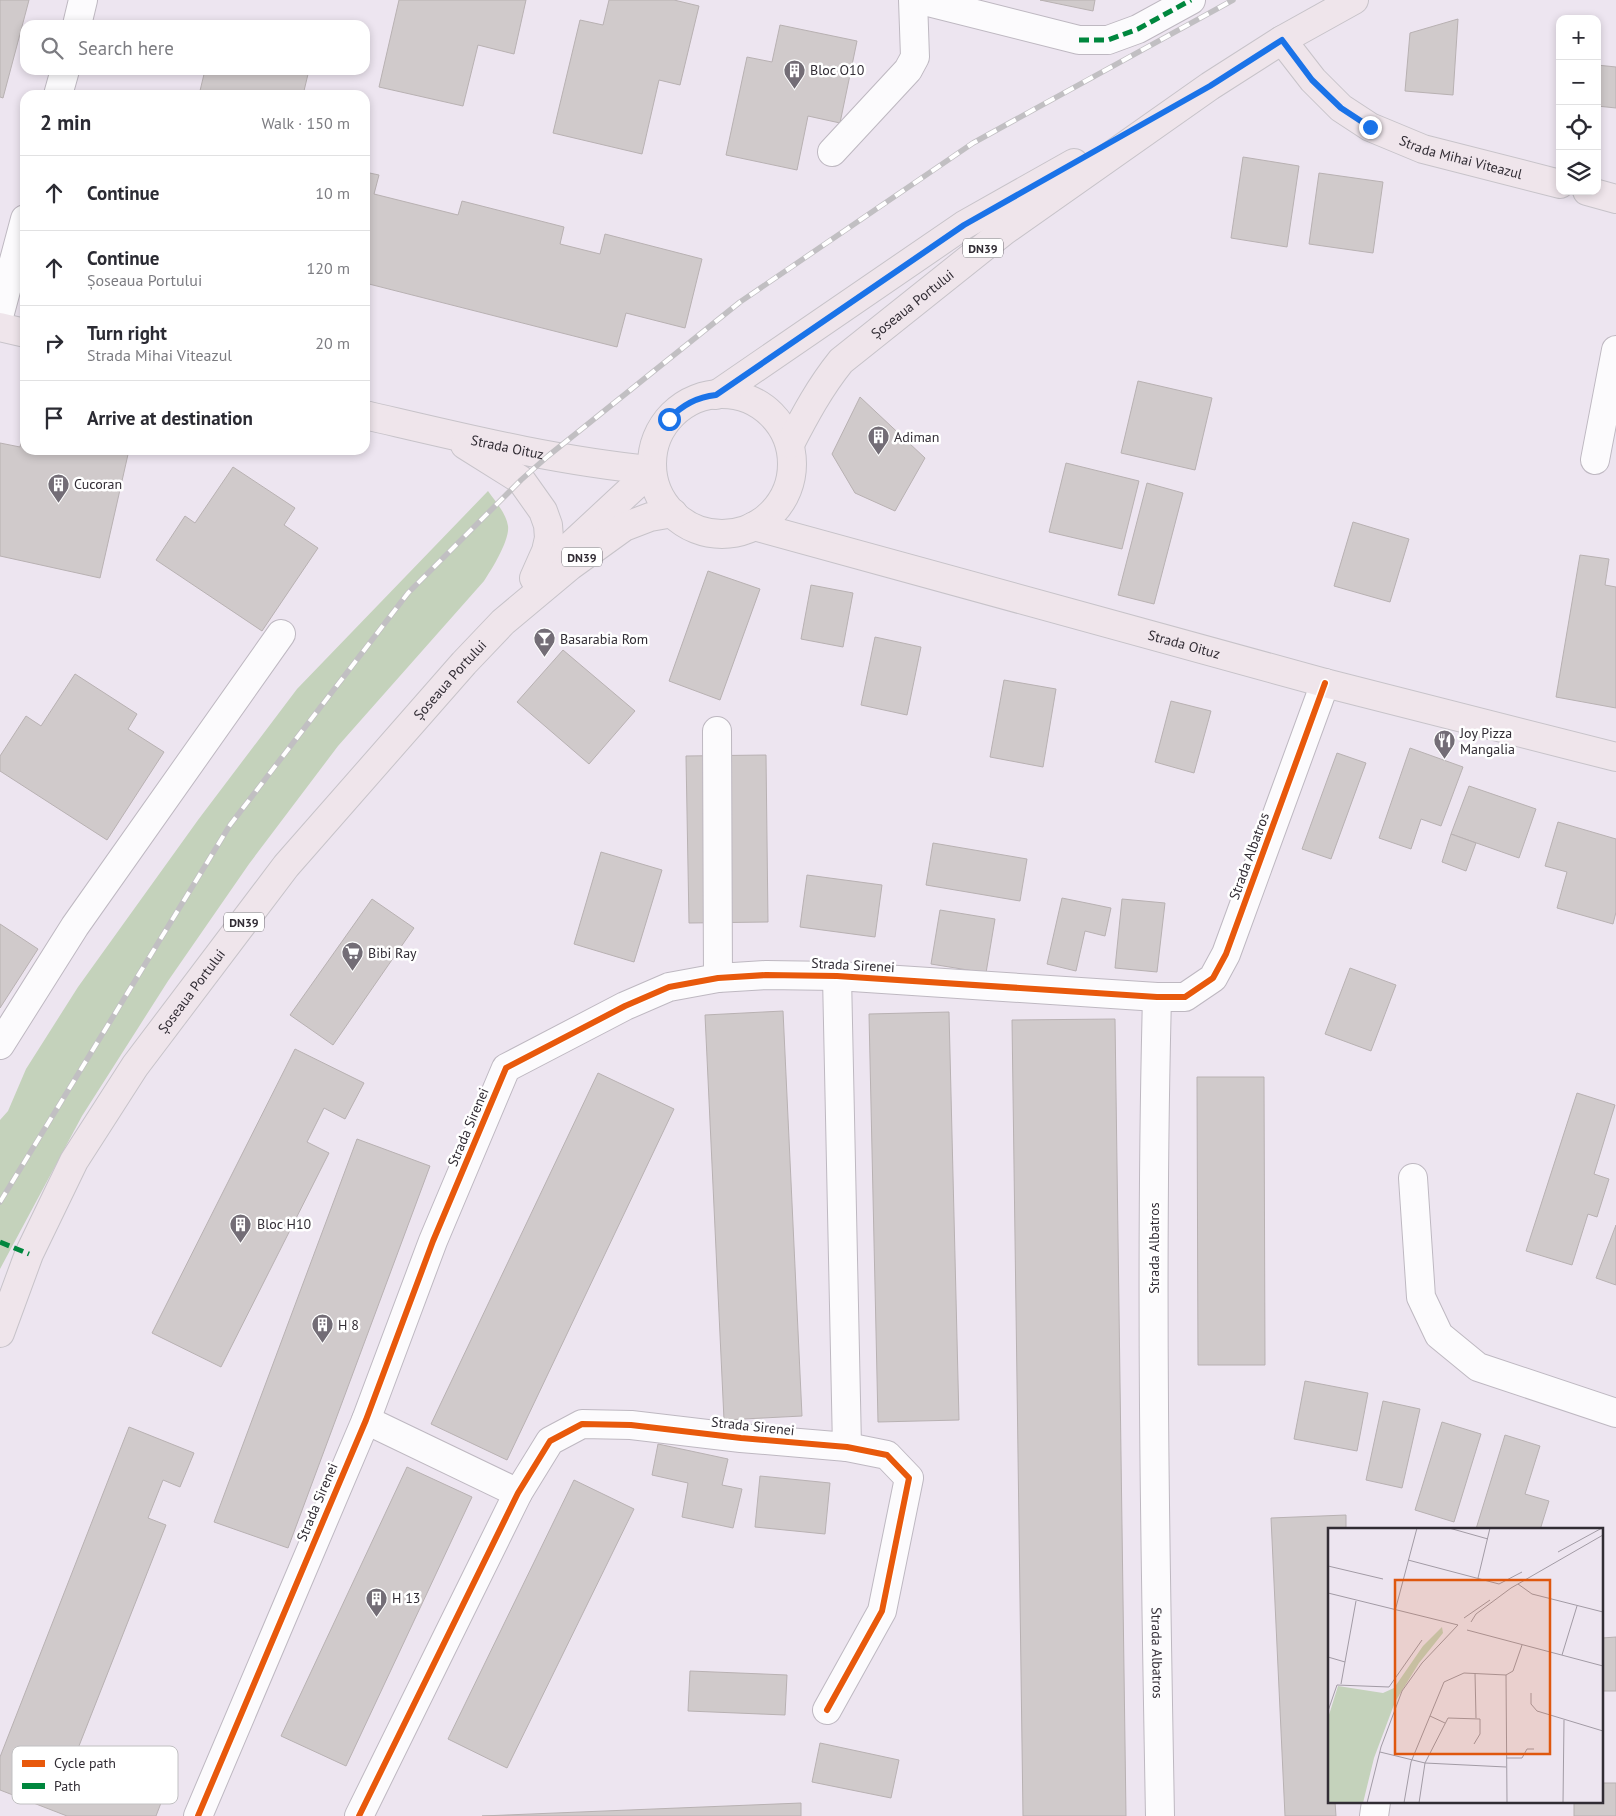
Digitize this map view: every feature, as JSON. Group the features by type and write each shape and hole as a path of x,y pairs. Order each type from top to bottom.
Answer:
{"main road":[{"name":"Șoseaua Portului","path":"790,444 811,403 824,382 841,361 1004,231 1210,86 1282,40 1354,0"},
{"name":"Strada Mihai Viteazul","path":"1282,40 1312,80 1341,108 1370,127 1423,148 1556,183"},
{"name":"Șoseaua Portului","path":"716,395 964,225 1210,86"},
{"path":"1601,195 1616,199"},
{"path":"0,327 20,332"},
{"name":"DN39","path":"706,396 740,396 762,407 779,423 790,444 792,468 786,492 778,506 767,518 740,532 722,534 704,532 687,525 663,501 652,470 657,438 669,419 685,404 706,396"},
{"name":"Strada Oituz","path":"370,416 548,456 604,466 652,470"},
{"path":"449,435 521,480 543,511 548,525 549,538 546,551 534,578"},
{"name":"Șoseaua Portului","path":"503,622 534,578 652,470"},
{"name":"Șoseaua Portului","path":"0,1333 29,1254 74,1161 134,1066 286,866 464,663 503,622 570,566 624,526 650,517 673,513"},
{"name":"Strada Oituz","path":"754,526 1324,683 1616,757"}],"street":[{"path":"78,20 83,0"},
{"path":"832,152 908,70 915,57 913,0"},
{"path":"920,0 1079,40 1108,40 1138,29 1191,0"},
{"path":"59,90 64,75"},
{"path":"0,313 20,238"},
{"path":"1595,460 1616,350"},
{"path":"0,1045 75,926 281,634"},
{"name":"Strada Albatros","path":"1160,1816 1153,1406 1154,1109 1157,997 1185,997 1213,978 1226,954 1324,683"},
{"path":"717,731 718,978"},
{"name":"Strada Sirenei","path":"198,1816 366,1420 433,1241 506,1068 625,1006 669,987 718,978 766,975 837,976 1157,997"},
{"name":"Strada Sirenei","path":"837,976 847,1447"},
{"path":"1413,1178 1422,1297 1439,1335 1478,1367 1616,1413"},
{"path":"366,1420 518,1493"},
{"name":"Strada Sirenei","path":"359,1816 518,1493 550,1441 582,1424 631,1425 741,1438 847,1447 887,1455 909,1478 882,1612 827,1710"}],"green space":[{"path":"488,491 503,512 508,526 506,539 496,562 484,581 338,746 249,864 168,981 82,1116 0,1269 0,1120 8,1111 26,1069 78,987 198,820 297,689"}],"building":[{"path":"0,0 29,0 24,20 20,20 20,34 3,98 0,97"},
{"path":"399,0 526,0 514,54 478,45 463,106 379,87"},
{"path":"609,0 674,0 699,6 680,85 659,80 642,154 553,133 580,20 603,25"},
{"path":"1040,0 1095,0 1093,11"},
{"path":"1458,19 1453,95 1405,91 1410,33"},
{"name":"Bloc O10","path":"780,25 857,41 840,123 808,116 797,170 726,155 747,57 772,62"},
{"path":"1601,65 1616,67 1616,108 1601,106"},
{"path":"204,75 308,75 304,90 200,90"},
{"path":"1243,157 1299,166 1287,247 1231,238"},
{"path":"370,173 379,175 374,194 458,215 462,201 564,227 560,244 600,254 605,234 702,259 685,328 626,313 617,347 370,284"},
{"path":"1319,173 1383,182 1373,253 1309,244"},
{"path":"1138,381 1212,398 1195,470 1121,453"},
{"name":"Adiman","path":"860,397 925,458 895,511 855,493 832,454"},
{"name":"Cucoran","path":"0,443 20,447 20,455 128,455 100,578 0,556"},
{"path":"1066,463 1139,481 1122,549 1049,532"},
{"path":"233,467 295,508 284,525 318,548 262,631 156,560 185,516 195,523"},
{"path":"1147,483 1183,493 1154,604 1118,595"},
{"path":"1353,522 1409,539 1390,602 1334,586"},
{"path":"1580,555 1609,559 1605,585 1616,587 1616,708 1556,697"},
{"path":"708,571 760,589 720,700 669,681"},
{"path":"811,585 853,593 843,647 801,639"},
{"path":"875,637 921,647 907,715 861,705"},
{"path":"563,650 635,711 589,764 517,702"},
{"path":"75,674 137,714 128,729 164,752 107,840 0,771 0,756 26,716 41,726"},
{"path":"1004,680 1056,689 1043,767 990,757"},
{"path":"1171,701 1211,711 1194,773 1155,762"},
{"path":"1410,748 1463,767 1441,826 1421,819 1411,849 1379,838"},
{"path":"1337,753 1366,763 1331,859 1302,849"},
{"path":"766,755 768,922 689,923 686,756"},
{"path":"1469,786 1536,809 1519,858 1451,834"},
{"path":"1558,822 1616,839 1616,912 1613,924 1557,908 1567,872 1545,866"},
{"path":"1451,834 1476,843 1466,871 1442,862"},
{"path":"933,843 1027,859 1020,901 926,885"},
{"path":"601,852 662,870 634,962 574,944"},
{"path":"807,875 882,885 875,937 800,927"},
{"path":"1062,898 1111,908 1105,936 1085,931 1076,971 1047,964"},
{"name":"Bibi Ray","path":"372,899 414,928 333,1045 290,1015"},
{"path":"1122,899 1165,903 1157,972 1115,968"},
{"path":"940,910 995,919 986,973 931,964"},
{"path":"0,924 38,949 0,1008"},
{"path":"1350,968 1396,985 1371,1051 1325,1034"},
{"path":"783,1011 802,1416 724,1420 705,1015"},
{"path":"949,1012 959,1420 878,1422 869,1014"},
{"path":"1115,1019 1126,1816 1023,1816 1012,1020"},
{"name":"Bloc H10","path":"295,1049 364,1083 345,1119 324,1108 307,1142 329,1153 221,1367 152,1333"},
{"path":"598,1073 674,1109 507,1460 431,1424"},
{"path":"1197,1077 1264,1077 1265,1365 1198,1365"},
{"path":"1577,1093 1615,1105 1594,1174 1609,1179 1597,1217 1588,1214 1572,1265 1526,1251"},
{"name":"H 8","path":"357,1139 430,1166 288,1548 214,1522"},
{"path":"1616,1225 1616,1285 1596,1278"},
{"path":"1305,1381 1368,1393 1357,1451 1294,1439"},
{"path":"1383,1401 1420,1409 1402,1488 1366,1480"},
{"path":"1442,1422 1481,1434 1454,1522 1415,1510"},
{"path":"129,1427 194,1453 180,1487 163,1480 148,1518 166,1525 79,1746 12,1746 12,1795 0,1790 0,1757"},
{"path":"1505,1435 1540,1446 1525,1494 1549,1501 1541,1528 1476,1528"},
{"path":"658,1444 728,1459 722,1485 742,1489 733,1528 682,1517 688,1483 652,1475"},
{"name":"H 13","path":"407,1467 472,1497 346,1766 281,1736"},
{"path":"760,1476 830,1483 825,1534 755,1527"},
{"path":"574,1480 634,1509 507,1768 448,1739"},
{"path":"1346,1515 1346,1528 1328,1528 1328,1804 1335,1804 1336,1816 1285,1816 1271,1518"},
{"path":"1616,1637 1616,1691 1604,1691 1604,1638"},
{"path":"690,1671 787,1675 785,1715 688,1711"},
{"path":"820,1743 899,1760 891,1798 812,1782"},
{"path":"1604,1783 1616,1783 1616,1816 1574,1816 1574,1804 1604,1804"},
{"path":"801,1803 801,1816 482,1816"},
{"path":"36,1804 161,1804 156,1816 67,1816"}],"railway":[{"path":"0,1202 230,825 408,593 521,480 548,456 740,302 973,143 1233,0"}],"marked path":[{"path":"1079,40 1108,40 1138,29 1191,0"},
{"path":"0,1242 29,1254"}],"cycle path":[{"path":"198,1816 366,1420 433,1241 506,1068 625,1006 669,987 718,978 766,975 837,976 1157,997 1185,997 1213,978 1226,954 1325,683"},
{"path":"359,1816 518,1493 550,1441 582,1424 631,1425 741,1438 847,1447 887,1455 909,1478 882,1611 827,1710"}],"place":[{"name":"Bloc O10","path":"794,89"},
{"name":"Adiman","path":"878,456"},
{"name":"Cucoran","path":"58,503"},
{"name":"Basarabia Rom","path":"544,658"},
{"name":"Joy Pizza Mangalia","path":"1444,760"},
{"name":"Bibi Ray","path":"352,972"},
{"name":"Bloc H10","path":"241,1243"},
{"name":"H 8","path":"322,1344"},
{"name":"H 13","path":"376,1617"}],"route":[{"path":"669,419 685,404 706,396 716,395 964,225 1210,86 1282,40 1312,80 1341,108 1370,127"}]}
